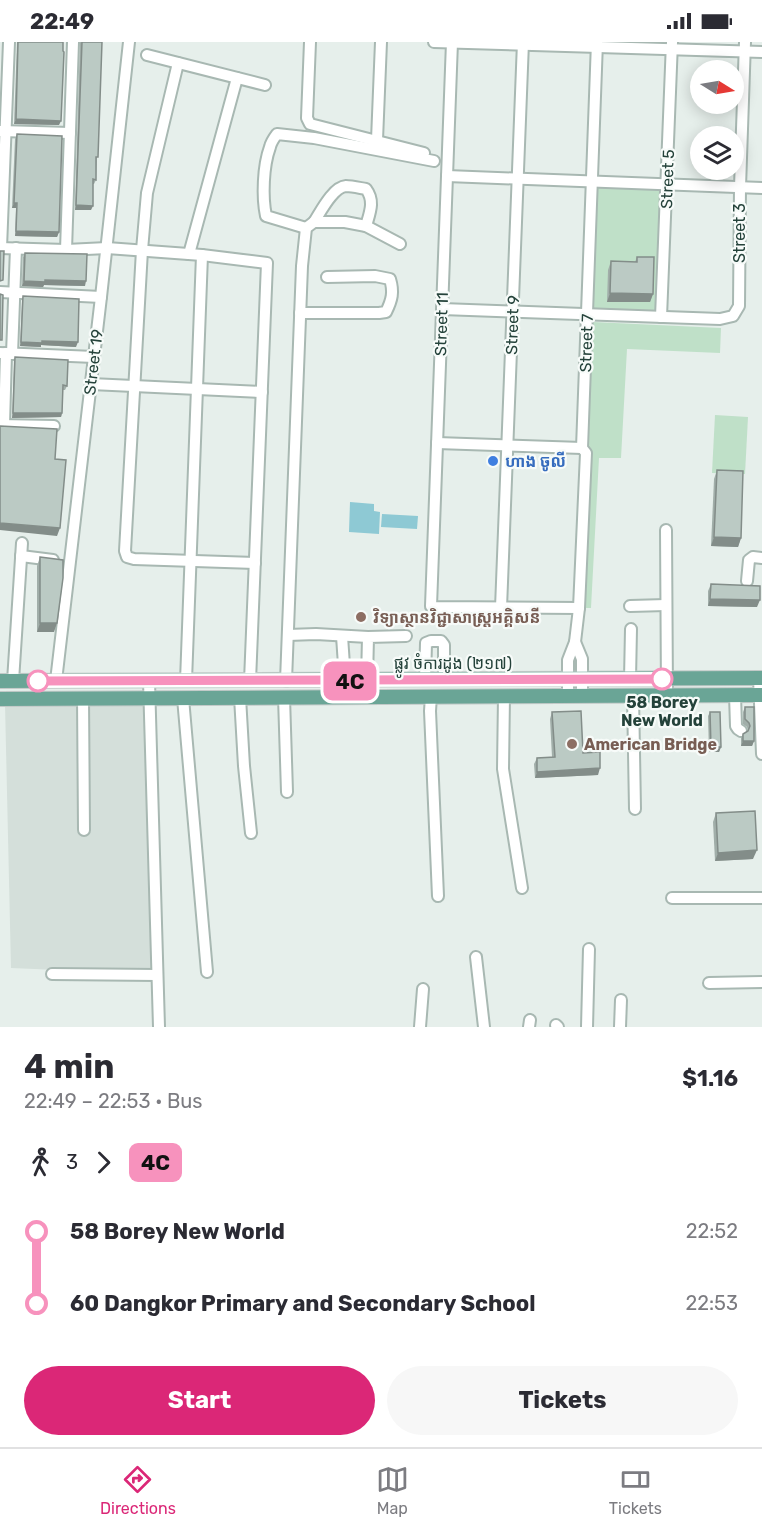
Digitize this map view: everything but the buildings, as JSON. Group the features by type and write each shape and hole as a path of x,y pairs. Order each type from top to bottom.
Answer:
{"main road":[{"name":"ផ្លូវ ចំការដូង (២១៧)","path":"7,681 760,678"},
{"name":"ផ្លូវ ចំការដូង (២១៧)","path":"0,699 761,695"}],"street":[{"path":"9,42 3,131 1,248 66,250 107,248 202,255 267,263 250,681"},
{"path":"66,250 73,42"},
{"name":"Street 19","path":"56,681 129,42"},
{"path":"310,42 307,122 309,124 447,159"},
{"path":"377,140 381,42"},
{"path":"434,42 745,47 762,52"},
{"name":"Street 11","path":"452,42 430,606 501,608"},
{"name":"Street 9","path":"501,608 523,44"},
{"name":"Street 7","path":"575,696 575,679 582,659 575,642 579,608 586,453 582,448 596,44"},
{"name":"Street 5","path":"661,317 672,46"},
{"name":"Street 3","path":"661,317 720,319 733,316 739,306 745,47"},
{"path":"147,55 265,85"},
{"path":"178,63 147,193 125,551 127,556 134,559 255,563"},
{"path":"189,254 237,78"},
{"path":"3,131 70,133"},
{"path":"400,244 366,226 345,222 310,225 266,216 264,176 270,146 277,134 314,138 434,161"},
{"path":"447,176 762,188"},
{"path":"286,681 302,266 310,225 338,189 345,186 366,189 372,204 366,226"},
{"path":"16,248 2,425 54,426"},
{"path":"186,681 202,255"},
{"path":"300,313 379,314 386,312 392,300 393,290 390,279 375,276 327,277"},
{"path":"0,292 101,297"},
{"path":"442,309 661,317"},
{"path":"6,353 94,357"},
{"path":"91,384 261,392"},
{"path":"437,443 582,448"},
{"path":"666,530 667,695"},
{"path":"7,681 22,543"},
{"path":"21,556 70,562"},
{"path":"747,581 749,560 753,557 762,558"},
{"path":"630,606 666,605"},
{"path":"501,608 579,608"},
{"path":"630,679 631,629"},
{"path":"288,635 406,636"},
{"path":"342,636 345,681"},
{"path":"367,680 368,637"},
{"path":"425,680 426,643 431,641 441,641 444,645 444,680"},
{"path":"760,678 761,695 752,732 762,754"},
{"path":"149,681 159,1027"},
{"path":"735,695 736,726 738,729 752,732"},
{"path":"431,696 438,896"},
{"path":"504,696 503,769 522,888"},
{"path":"633,696 635,809"},
{"path":"284,697 287,792"},
{"path":"83,698 84,830"},
{"path":"183,698 207,972"},
{"path":"240,698 251,833"},
{"path":"672,898 762,898"},
{"path":"587,1027 589,949"},
{"path":"476,957 484,1027"},
{"path":"52,974 157,975"},
{"path":"709,983 762,982"},
{"path":"420,1027 423,989"},
{"path":"620,1027 621,1000"}],"shaded area":[{"path":"5,704 148,705 152,974 11,968"}],"green space":[{"path":"596,185 664,190 658,314 590,311"},
{"path":"593,322 721,328 720,353 627,349 621,458 599,458 591,608 579,608"},
{"path":"715,415 748,417 745,474 712,473"}],"water":[{"path":"350,502 374,504 374,511 380,512 379,534 349,532"},
{"path":"382,514 418,516 417,529 381,527"}],"bus line":[{"name":"4C","path":"38,681 662,679"}],"place":[{"name":"ហាង ចូលី","path":"493,461"},
{"name":"វិទ្យាស្ថានវិជ្ជាសាស្រ្តអគ្គិសនី","path":"361,617"},
{"name":"58 Borey New World","path":"662,679"},
{"name":"American Bridge","path":"572,744"}]}
